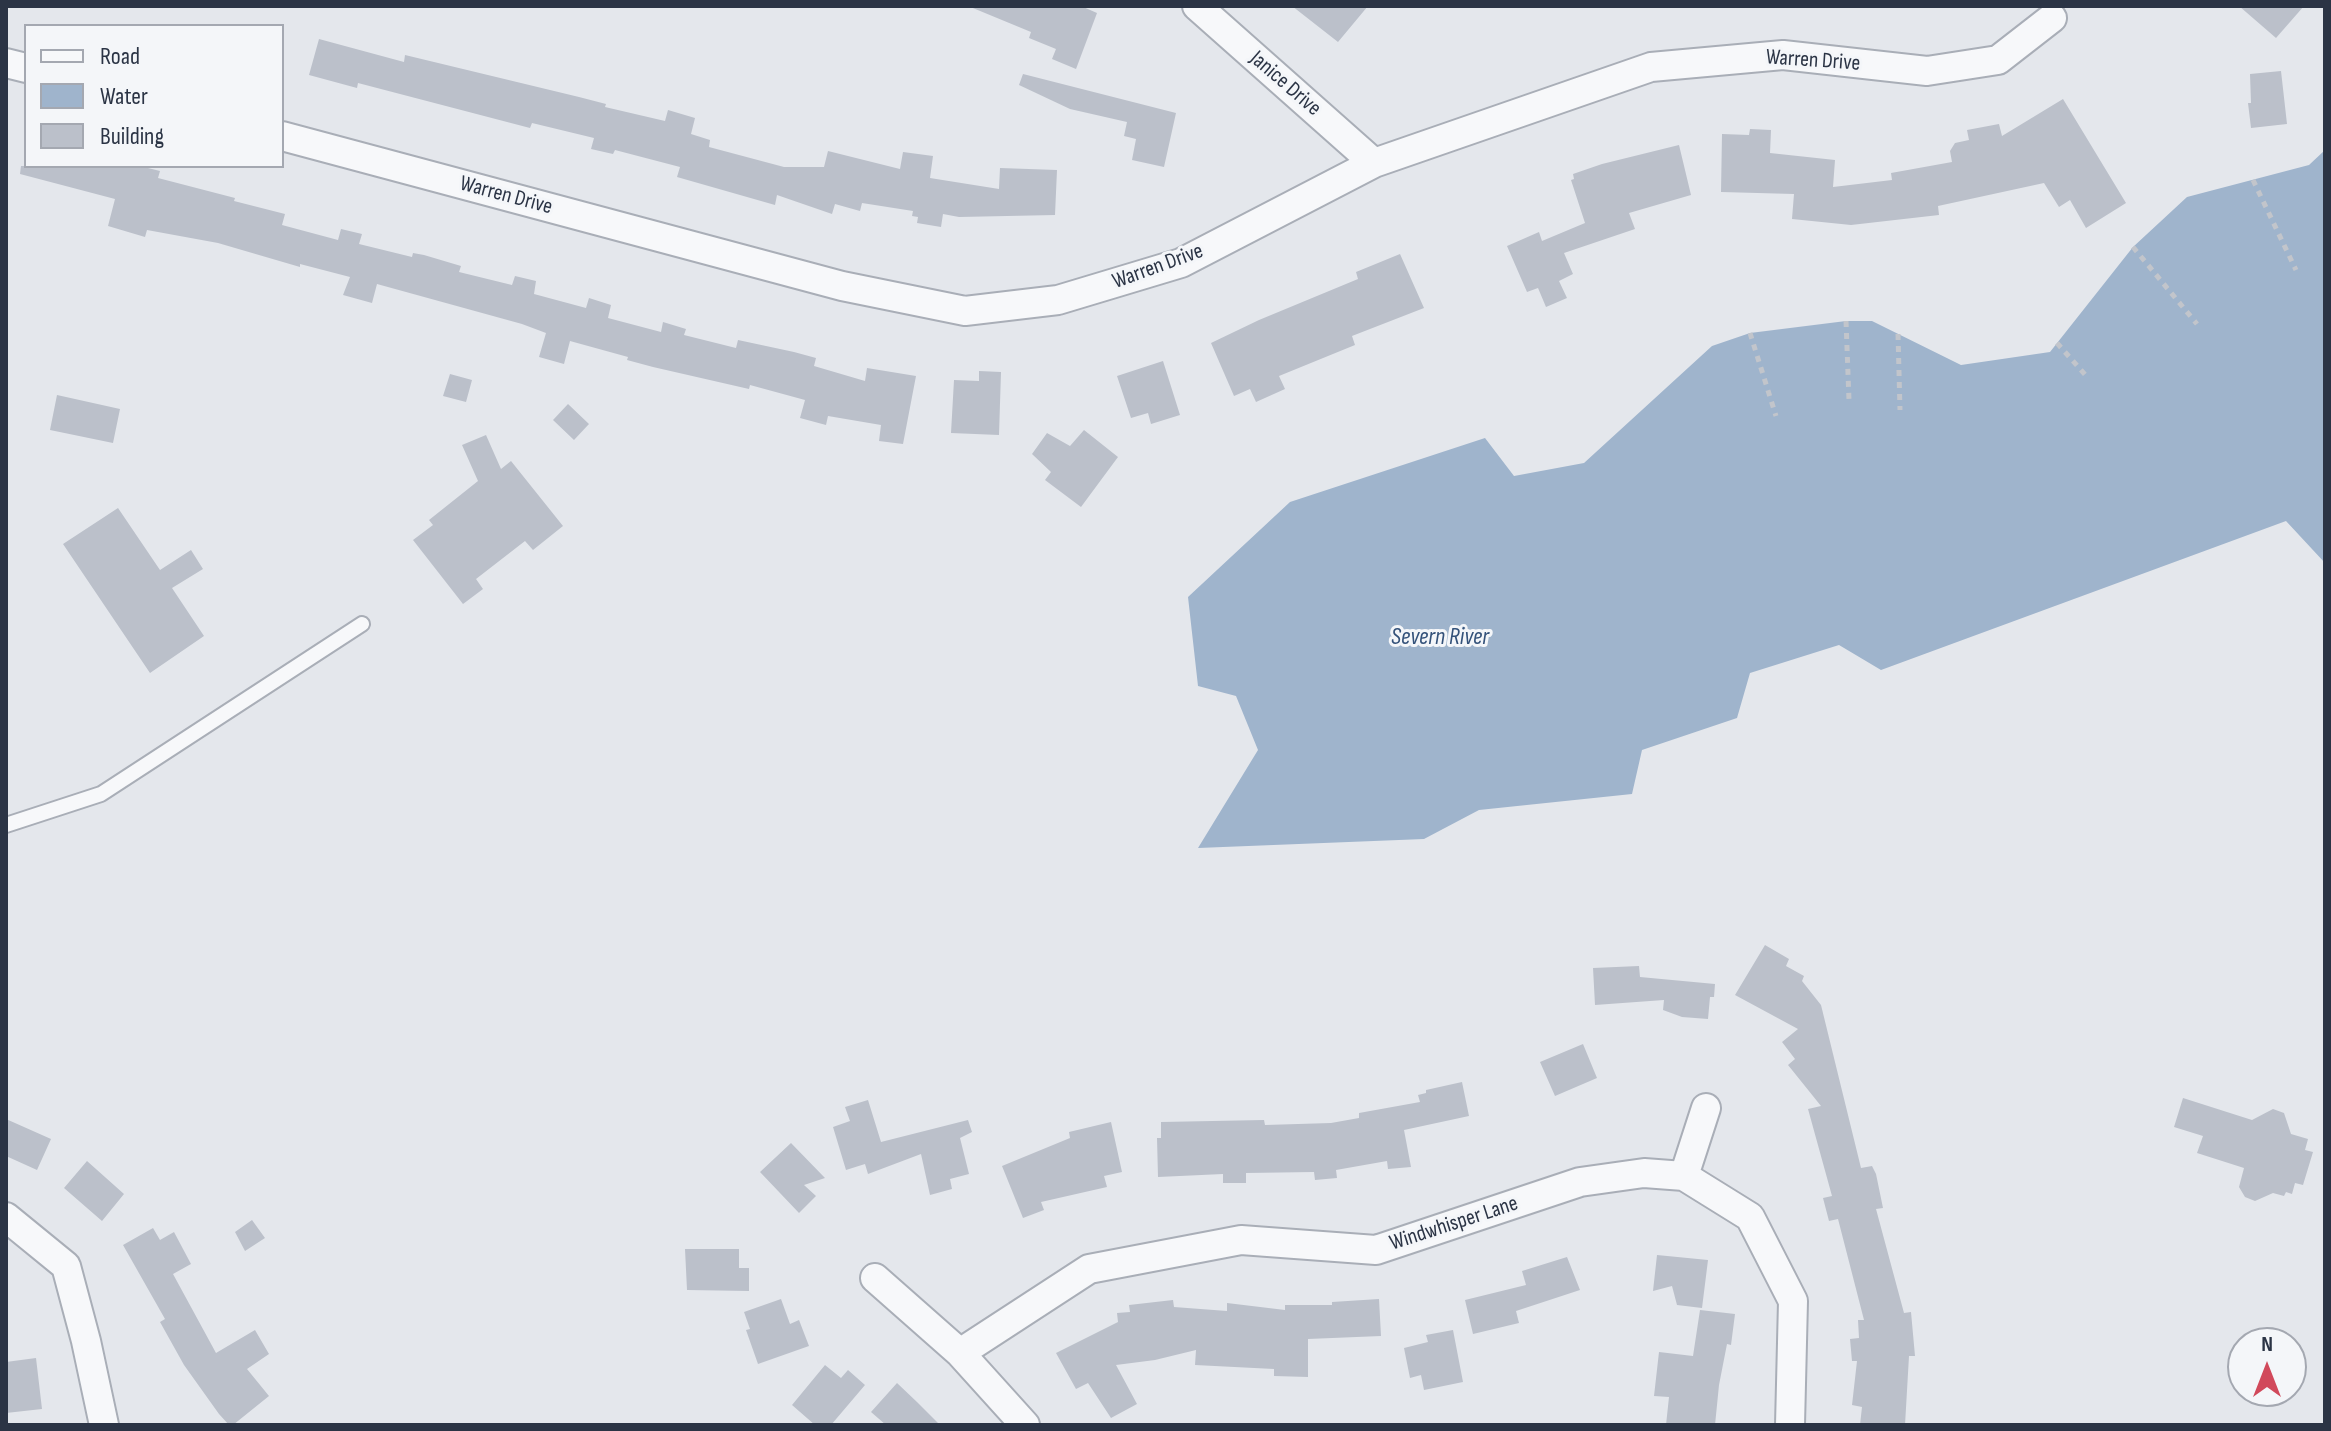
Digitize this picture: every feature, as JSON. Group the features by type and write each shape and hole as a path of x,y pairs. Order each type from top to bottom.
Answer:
{"street":[{"name":"Janice Drive","path":"1197,6 1374,163"},
{"name":"Warren Drive","path":"284,137 842,286 965,311 1058,300 1181,263 1374,163 1651,67 1783,55 1927,71 1998,60 2052,18"},
{"path":"1684,1176 1706,1108"},
{"name":"Windwhisper Lane","path":"960,1353 1089,1269 1241,1240 1376,1250 1580,1182 1644,1173 1684,1176 1750,1217 1793,1301 1790,1425"},
{"path":"6,1217 66,1266 104,1425"},
{"path":"875,1278 960,1353 1025,1425"}],"lane":[{"path":"6,825 101,794 362,624"}],"path":[{"path":"2253,180 2296,270"},
{"path":"2133,247 2197,324"},
{"path":"1846,321 1849,400"},
{"path":"1750,333 1776,416"},
{"path":"1898,334 1900,410"},
{"path":"2057,343 2088,378"}],"water":[{"name":"Severn River","path":"2325,150 2325,563 2286,521 1881,670 1839,645 1750,673 1737,718 1642,750 1632,794 1479,810 1424,839 1198,848 1258,750 1236,696 1198,686 1188,597 1290,502 1485,438 1514,476 1584,463 1712,346 1750,333 1846,321 1872,321 1961,365 2050,352 2133,247 2187,197 2309,165"}],"building":[{"path":"968,6 1081,6 1097,13 1076,69 1052,59 1056,49 1029,38 1031,32"},
{"path":"1292,6 1368,6 1338,42"},
{"path":"2239,6 2304,6 2276,38"},
{"path":"319,39 404,62 405,55 665,121 668,110 695,118 691,134 710,140 709,147 784,167 824,167 828,151 900,169 903,152 933,156 930,178 999,189 1000,168 1057,170 1055,215 959,217 943,214 941,227 917,223 918,217 912,216 913,211 862,203 860,211 835,204 832,214 777,195 775,205 677,177 680,167 615,150 613,154 591,149 594,138 532,123 530,128 358,83 357,88 309,75"},
{"path":"2281,71 2287,124 2251,128 2248,103 2251,103 2250,74"},
{"path":"1023,74 1176,113 1164,167 1132,160 1136,139 1124,136 1127,122 1070,109 1019,85"},
{"path":"2063,99 2126,203 2086,228 2070,200 2059,207 2044,183 1938,206 1939,215 1851,225 1792,219 1794,194 1721,192 1722,134 1749,135 1750,129 1771,130 1770,153 1835,160 1833,187 1892,180 1891,173 1952,162 1950,151 1955,143 1969,140 1967,130 1999,124 2002,136"},
{"path":"1679,145 1691,195 1629,213 1635,229 1564,253 1573,274 1559,281 1567,298 1546,307 1538,288 1527,292 1507,246 1539,232 1542,241 1585,223 1571,180 1574,179 1573,174"},
{"path":"21,166 148,168 160,171 158,178 285,214 282,225 338,240 341,229 362,234 359,244 412,257 413,253 424,255 461,266 459,272 512,285 515,276 536,281 534,294 586,308 589,298 611,305 608,318 661,332 663,322 686,329 684,335 736,348 738,340 794,352 816,358 814,366 865,381 867,368 916,376 903,444 879,441 881,425 828,416 826,425 800,418 805,400 750,385 749,389 653,367 570,341 564,364 539,357 546,333 522,324 377,284 372,303 343,295 350,277 300,264 300,267 218,243 147,230 145,237 108,226 115,199 20,174"},
{"path":"1400,254 1424,308 1352,336 1355,345 1279,376 1285,389 1256,402 1250,389 1234,396 1211,343 1358,279 1356,272"},
{"path":"1163,361 1180,415 1151,424 1148,413 1131,418 1117,376"},
{"path":"979,371 1001,372 999,435 951,433 954,380 979,381"},
{"path":"450,374 472,380 466,402 443,396"},
{"path":"57,395 120,409 113,443 50,430"},
{"path":"568,404 589,424 574,440 553,420"},
{"path":"1084,430 1118,457 1081,507 1045,480 1051,472 1032,454 1047,433 1070,446"},
{"path":"486,435 501,469 511,461 563,526 533,550 525,541 476,579 483,589 463,604 413,540 433,525 429,520 478,481 462,445"},
{"path":"118,508 160,570 191,550 203,569 172,588 204,636 150,673 63,544"},
{"path":"1765,945 1789,959 1786,966 1804,976 1802,981 1821,1005 1861,1168 1872,1166 1876,1174 1883,1208 1876,1209 1904,1313 1911,1312 1915,1356 1909,1356 1905,1425 1860,1425 1862,1407 1852,1405 1857,1361 1852,1361 1850,1339 1859,1338 1858,1320 1864,1320 1838,1219 1829,1221 1823,1198 1832,1196 1808,1109 1821,1106 1788,1065 1795,1059 1782,1042 1798,1029 1735,995"},
{"path":"1639,966 1640,977 1715,984 1708,1019 1682,1017 1663,1010 1664,1000 1595,1005 1593,968"},
{"path":"1583,1044 1597,1078 1555,1096 1540,1062"},
{"path":"1462,1082 1469,1116 1404,1130 1411,1167 1388,1169 1387,1161 1336,1170 1337,1178 1315,1180 1314,1172 1246,1173 1246,1183 1223,1183 1223,1174 1158,1177 1157,1138 1161,1138 1161,1122 1264,1120 1265,1125 1331,1123 1359,1118 1359,1113 1420,1102 1418,1095 1426,1093 1426,1090"},
{"path":"2183,1098 2252,1120 2273,1109 2284,1113 2291,1134 2308,1139 2305,1150 2313,1152 2303,1185 2295,1183 2292,1194 2286,1192 2284,1196 2273,1193 2255,1201 2245,1197 2239,1187 2244,1168 2197,1153 2203,1136 2174,1127"},
{"path":"868,1100 881,1142 968,1120 972,1132 960,1138 969,1174 950,1179 952,1189 930,1195 921,1154 868,1174 865,1164 846,1170 833,1127 850,1121 845,1107"},
{"path":"6,1119 51,1139 37,1170 6,1156"},
{"path":"1111,1122 1122,1172 1104,1176 1107,1187 1041,1202 1044,1210 1023,1218 1002,1166 1070,1138 1069,1132"},
{"path":"791,1143 825,1178 804,1185 816,1196 799,1213 760,1172"},
{"path":"87,1161 124,1194 102,1221 64,1188"},
{"path":"252,1220 265,1238 245,1251 235,1232"},
{"path":"153,1228 160,1240 174,1232 191,1264 173,1274 216,1353 255,1330 269,1354 247,1369 269,1396 233,1425 229,1425 219,1414 184,1365 160,1322 165,1319 123,1245"},
{"path":"685,1249 739,1249 739,1268 749,1268 749,1291 687,1290"},
{"path":"1657,1255 1708,1260 1702,1308 1677,1305 1672,1286 1653,1291"},
{"path":"1567,1257 1580,1290 1516,1311 1519,1323 1473,1334 1465,1300 1526,1285 1522,1271"},
{"path":"781,1299 790,1324 799,1320 809,1346 758,1364 746,1330 750,1329 744,1312"},
{"path":"1379,1299 1381,1336 1308,1339 1308,1377 1274,1376 1274,1369 1195,1365 1196,1350 1116,1365 1137,1404 1111,1418 1088,1383 1076,1389 1056,1353 1118,1322 1117,1313 1130,1312 1129,1305 1173,1300 1174,1307 1227,1311 1227,1303 1285,1310 1285,1305 1332,1305 1332,1302"},
{"path":"1700,1310 1735,1314 1731,1345 1727,1344 1719,1385 1715,1425 1666,1425 1669,1397 1654,1396 1659,1352 1693,1356"},
{"path":"1453,1330 1463,1382 1424,1390 1421,1375 1410,1378 1404,1348 1428,1342 1426,1335"},
{"path":"36,1358 42,1409 6,1413 6,1362"},
{"path":"825,1365 841,1378 848,1370 865,1385 831,1425 815,1425 792,1405"},
{"path":"897,1383 940,1425 886,1425 871,1412"}]}
